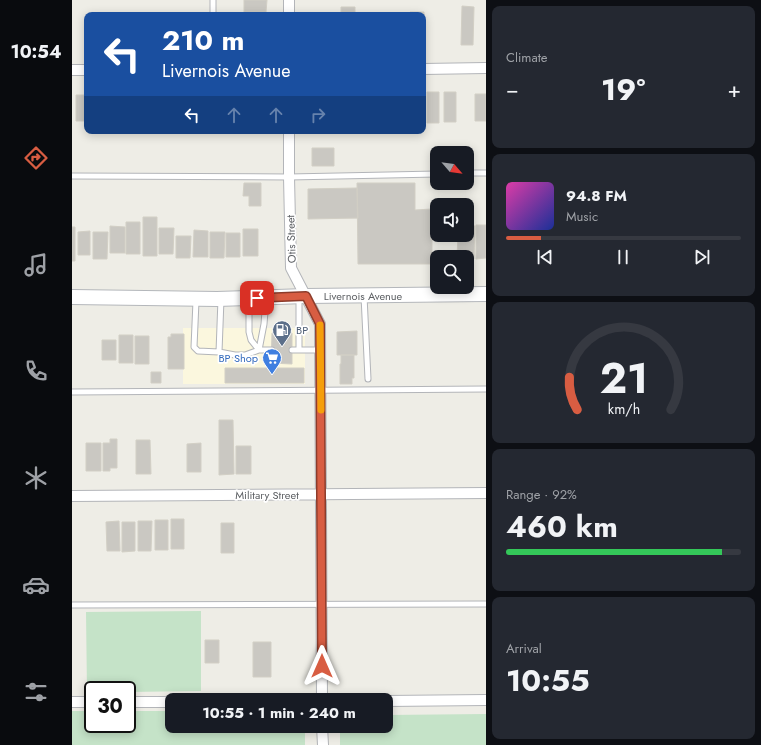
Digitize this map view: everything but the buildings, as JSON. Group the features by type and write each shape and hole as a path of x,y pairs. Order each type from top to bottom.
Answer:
{"main road":[{"name":"Livernois Avenue","path":"72,297 196,299 486,294"}],"street":[{"path":"289,0 289,12"},
{"path":"426,68 486,68"},
{"path":"72,70 84,70"},
{"name":"Otis Street","path":"289,134 291,268 302,296 320,324 322,693"},
{"name":"Military Street","path":"72,496 486,493"},
{"path":"393,701 486,700"},
{"path":"72,702 84,702"},
{"path":"136,702 165,702"},
{"path":"322,733 323,745"}],"lane":[{"path":"213,0 213,12"},
{"path":"474,173 486,173"},
{"path":"72,176 289,177 430,174"},
{"path":"299,350 302,296"},
{"path":"364,296 368,379"},
{"path":"259,350 264,324 266,297"},
{"path":"219,352 221,298"},
{"path":"249,298 249,332 251,340 259,350"},
{"path":"196,299 194,347 198,351 245,355 259,350 272,350"},
{"path":"292,350 320,350"},
{"path":"72,392 486,390"},
{"path":"72,605 486,604"}],"shaded area":[{"path":"183,328 305,328 305,384 183,384"}],"green space":[{"path":"201,611 201,691 136,692 136,681 87,681 86,612"},
{"path":"72,711 84,711 84,733 136,733 136,711 165,711 165,733 305,733 305,745 72,745"},
{"path":"486,714 486,745 340,745 340,733 393,733 393,715"}],"slow traffic":[{"path":"320,325 321,410"}],"place":[{"name":"BP","path":"282,347"},
{"name":"BP Shop","path":"272,375"}],"route":[{"path":"257,298 306,296 320,324 322,666"}]}
